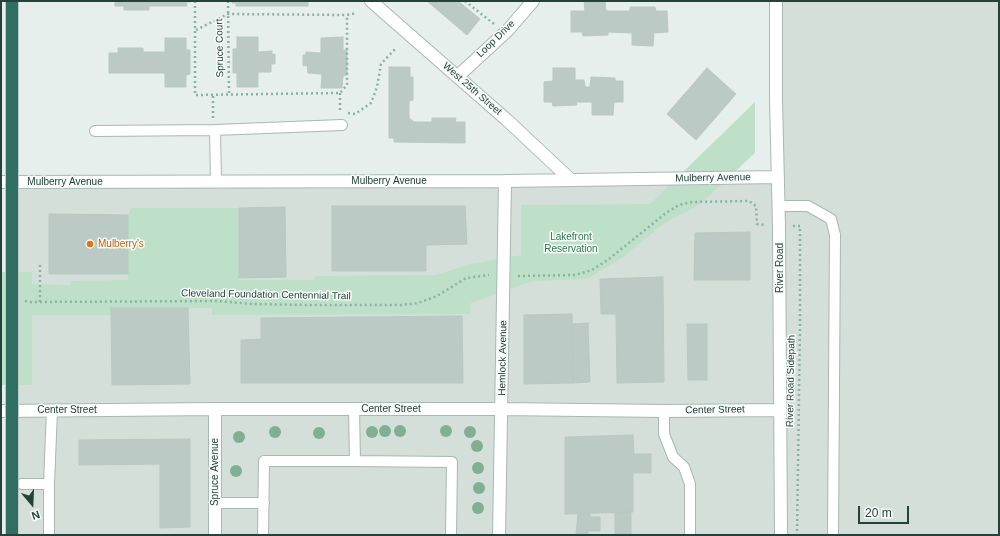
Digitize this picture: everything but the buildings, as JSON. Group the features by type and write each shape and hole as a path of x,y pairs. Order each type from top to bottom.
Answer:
{"highway":[{"path":"12,1 12,535"}],"street":[{"name":"West 25th Street","path":"371,1 458,76 571,180"},
{"name":"Loop Drive","path":"458,76 508,30 533,1"},
{"name":"River Road","path":"776,1 781,535"},
{"name":"Mulberry Avenue","path":"1,182 505,181 778,177"},
{"name":"Hemlock Avenue","path":"499,535 505,181"},
{"name":"Center Street","path":"1,411 215,409 502,409 664,411 780,410"},
{"name":"Spruce Avenue","path":"215,409 215,535"}],"lane":[{"path":"95,131 214,130 342,125"},
{"path":"214,130 216,182"},
{"path":"779,206 808,206 831,219 835,235 833,535"},
{"path":"354,409 355,461"},
{"path":"49,535 49,484 52,410"},
{"path":"664,411 664,434 673,457 684,467 690,484 690,535"},
{"path":"263,535 264,461 355,461 452,462 451,535"},
{"path":"22,484 49,484"},
{"path":"215,503 264,503"}],"path":[{"path":"195,1 195,95 340,92 347,85 347,15"},
{"name":"Spruce Court","path":"228,1 229,94"},
{"path":"465,1 494,25"},
{"path":"195,30 228,14 347,15 357,13"},
{"path":"340,92 340,113 355,114 371,103 377,87 381,64 396,48"},
{"path":"213,94 214,130"},
{"path":"512,276 575,275 592,270 609,259 666,213 679,205 692,202 749,201 756,206 757,224"},
{"name":"River Road Sidepath","path":"797,535 800,226"},
{"path":"40,265 40,302"},
{"name":"Cleveland Foundation Centennial Trail","path":"30,302 177,301 304,305 401,305 418,303 437,296 466,278 494,275"}],"shaded area":[{"path":"776,1 999,1 999,535 12,535 11,182 778,177"}],"green space":[{"name":"Lakefront Reservation","path":"755,102 755,153 700,204 663,224 622,258 587,279 533,281 471,303 470,314 212,315 212,308 112,308 111,315 32,315 32,385 1,385 1,272 32,272 32,284 71,285 71,281 128,280 128,215 131,208 239,208 239,280 315,280 315,276 436,275 471,264 521,255 521,205 650,204"}],"place":[{"name":"Mulberry's","path":"90,244"}]}
